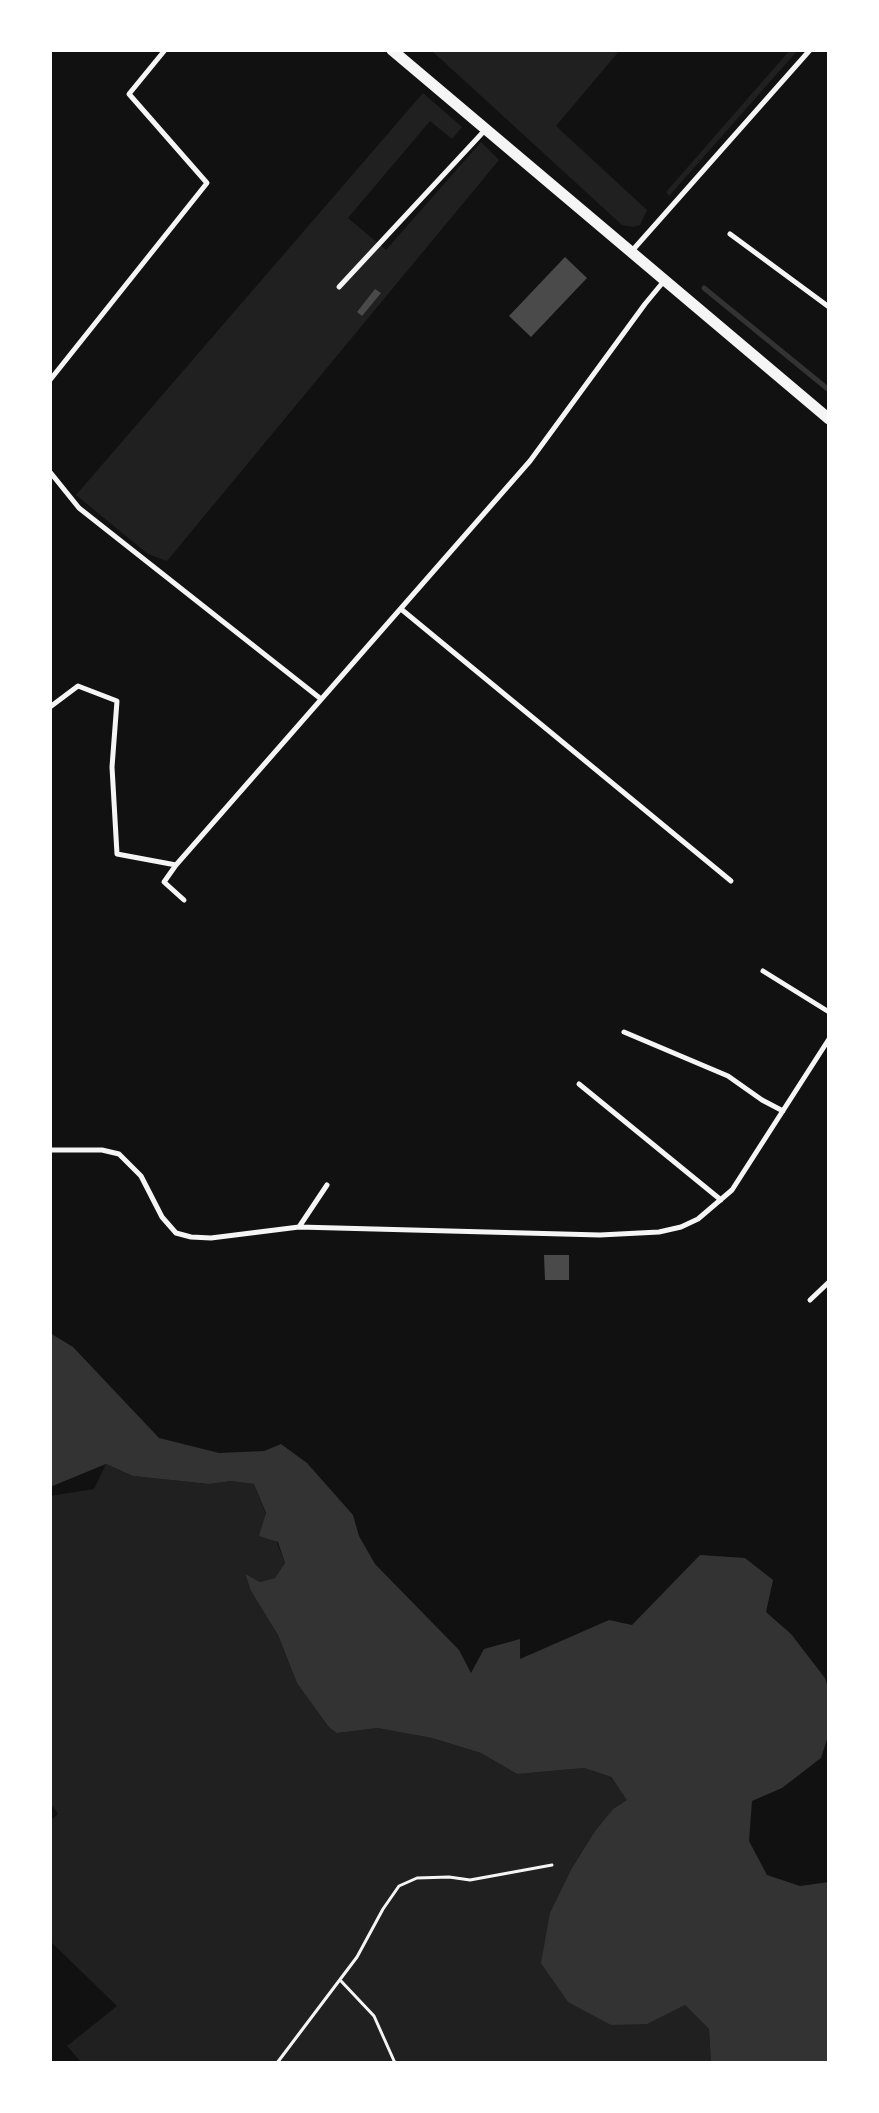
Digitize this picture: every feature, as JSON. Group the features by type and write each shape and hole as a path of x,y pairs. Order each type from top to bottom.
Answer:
{"street":[{"path":"392,50 829,419"}],"lane":[{"path":"50,380 207,183 129,94 165,50"},
{"path":"631,252 810,50"},
{"path":"339,287 486,129"},
{"path":"730,234 829,307"},
{"path":"184,900 164,882 176,865 530,461 665,280"},
{"path":"50,472 79,508 321,699"},
{"path":"401,609 731,881"},
{"path":"50,707 78,686 117,701 112,767 117,854 176,865"},
{"path":"763,971 829,1012"},
{"path":"624,1032 728,1076 784,1111"},
{"path":"50,1150 102,1150 119,1154 141,1176 162,1217 176,1233 191,1237 211,1238 299,1227 633,1234 681,1227 698,1219 721,1200 743,1177 829,1039"},
{"path":"579,1084 721,1200"},
{"path":"299,1227 327,1185"},
{"path":"810,1300 829,1282"}],"path":[{"path":"277,2063 357,1957 399,1886 408,1880 449,1877 470,1880 552,1865"},
{"path":"340,1980 374,2016 395,2063"}],"shaded area":[{"path":"431,50 620,50 556,126 647,210 640,225 622,225"},
{"path":"790,50 798,50 669,196 666,192"},
{"path":"423,93 462,127 452,139 430,121 348,218 386,250 481,142 499,160 167,561 148,554 76,495"},
{"path":"50,1333 73,1347 159,1438 219,1453 264,1451 281,1444 307,1463 353,1515 359,1536 375,1564 459,1650 471,1673 484,1649 520,1639 520,1659 609,1620 632,1625 700,1555 745,1558 773,1580 766,1612 791,1634 825,1678 829,1692 829,1733 821,1758 782,1788 752,1801 749,1841 767,1875 800,1886 829,1882 829,2063 711,2063 709,2029 685,2005 647,2024 611,2025 568,2002 541,1963 550,1913 595,1831 613,1809 627,1800 611,1777 584,1768 517,1774 481,1753 432,1738 377,1728 337,1733 329,1727 297,1683 278,1635 251,1591 245,1574 260,1582 275,1578 285,1563 278,1542 259,1536 266,1513 254,1484 231,1481 209,1484 133,1476 106,1464 50,1487"},
{"path":"106,1464 133,1476 209,1484 231,1481 254,1484 285,1563 275,1578 260,1582 245,1575 251,1591 278,1635 297,1683 337,1733 377,1728 432,1738 481,1753 517,1774 584,1768 610,1777 628,1800 613,1809 572,1868 647,2024 685,2005 709,2029 711,2063 82,2063 67,2046 117,2006 50,1941 50,1821 58,1814 50,1802 50,1496 94,1489"}],"building":[{"path":"565,257 587,278 531,337 509,316"},
{"path":"375,289 381,293 362,316 357,312"},
{"path":"544,1255 569,1255 569,1280 545,1280"}],"waterway":[{"path":"704,288 829,390"}]}
